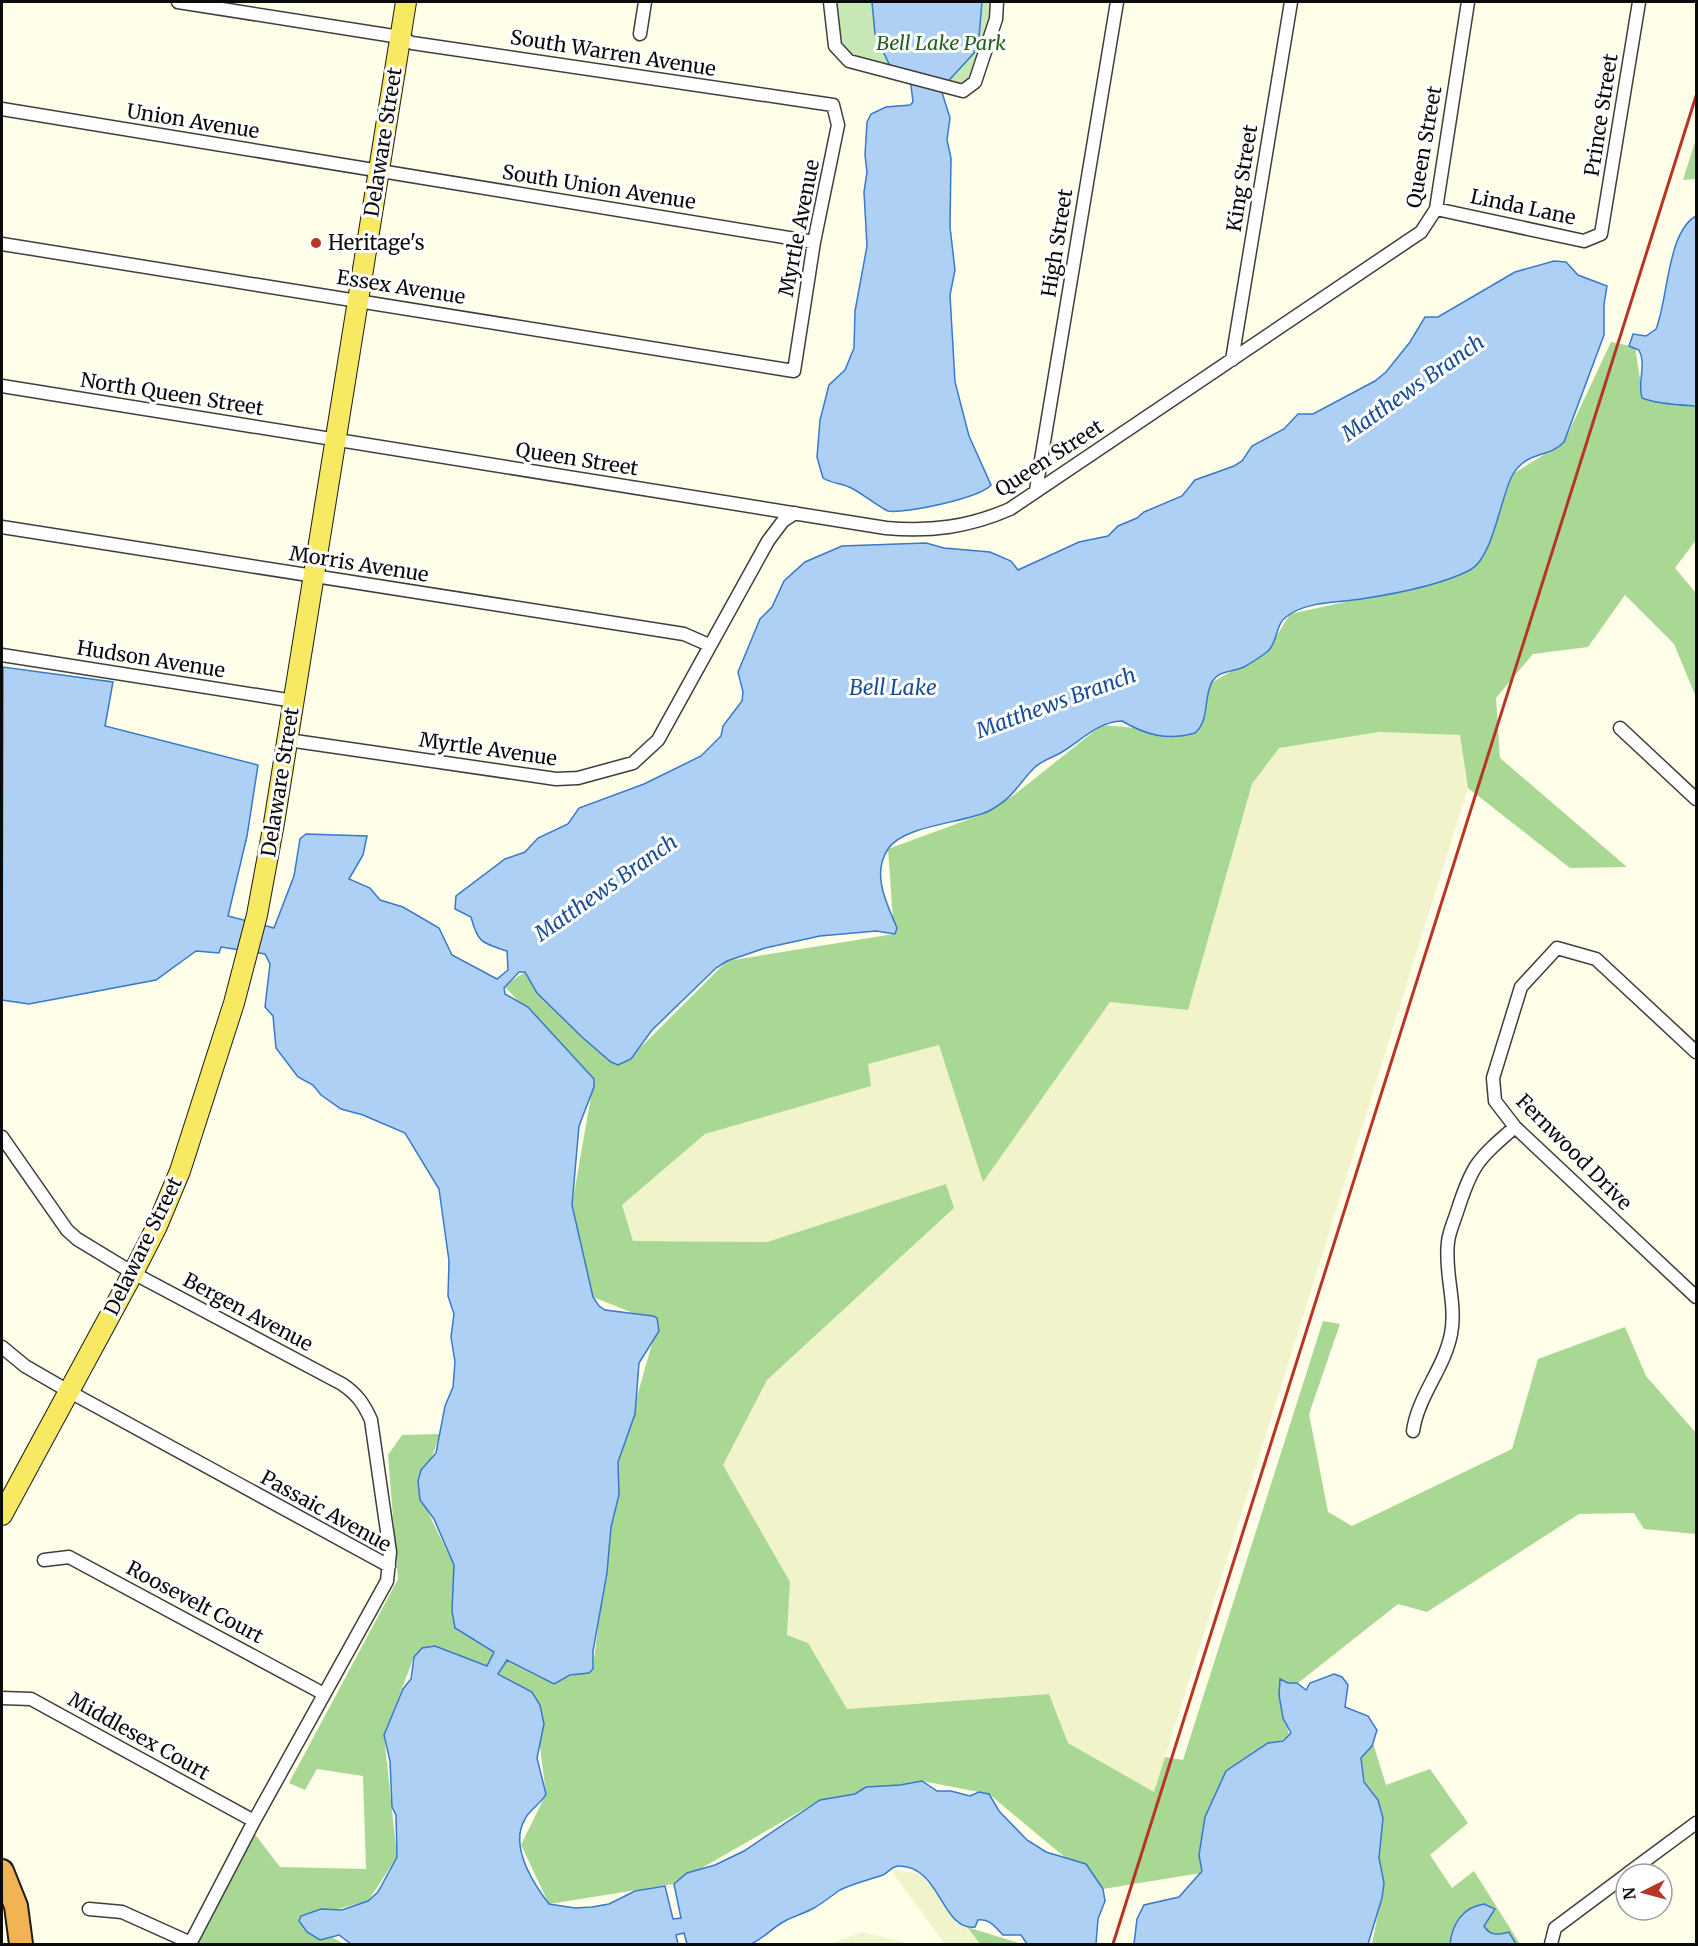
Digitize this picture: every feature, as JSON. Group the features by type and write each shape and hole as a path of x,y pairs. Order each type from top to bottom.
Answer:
{"highway":[{"path":"2,1871 16,1906 21,1944"}],"main road":[{"name":"Delaware Street","path":"2,1515 157,1226 180,1171 246,962 257,915 288,740 406,2"}],"street":[{"name":"South Warren Avenue","path":"178,2 400,37 412,43 643,79 821,102"},
{"path":"640,34 645,2"},
{"path":"830,2 835,46 849,61 963,90 975,82 996,19 997,2"},
{"name":"High Street","path":"1036,490 1117,2"},
{"name":"King Street","path":"1232,360 1291,2"},
{"name":"Queen Street","path":"336,440 920,531 982,522 1010,509 1421,232 1436,209 1468,2"},
{"name":"Prince Street","path":"1601,234 1639,2"},
{"name":"Myrtle Avenue","path":"794,371 814,242 838,125 833,105 821,102"},
{"name":"Union Avenue","path":"2,109 379,171"},
{"name":"South Union Avenue","path":"379,171 814,242"},
{"name":"Linda Lane","path":"1436,209 1584,241 1601,234"},
{"name":"Essex Avenue","path":"2,244 794,371"},
{"name":"North Queen Street","path":"2,386 336,440"},
{"name":"Myrtle Avenue","path":"288,740 556,779 578,778 633,763 646,754 658,740 768,541 783,521 795,513"},
{"name":"Morris Avenue","path":"2,526 684,634 709,645"},
{"name":"Hudson Avenue","path":"2,655 294,701"},
{"path":"1620,728 1696,799"},
{"name":"Fernwood Drive","path":"1696,1052 1596,959 1557,948 1521,987 1493,1078 1495,1101 1515,1127 1696,1297"},
{"path":"1413,1431 1415,1413 1442,1362 1451,1334 1453,1306 1448,1242 1468,1176 1480,1158 1515,1127"},
{"name":"Bergen Avenue","path":"2,1137 67,1230 77,1239 133,1273 355,1392 364,1404 371,1420 390,1552 389,1566"},
{"name":"Passaic Avenue","path":"2,1347 25,1366 70,1392 389,1566 387,1581 254,1821 190,1944"},
{"name":"Roosevelt Court","path":"44,1560 69,1557 324,1694"},
{"name":"Middlesex Court","path":"2,1698 31,1699 254,1821"},
{"path":"1643,1862 1696,1823"},
{"path":"1551,1944 1555,1928 1614,1884"},
{"path":"89,1909 122,1912 190,1944"}],"green space":[{"name":"Bell Lake Park","path":"830,2 997,2 975,82 963,91 863,67 835,46"},
{"path":"1696,139 1696,179 1683,180"},
{"path":"1611,342 1635,347 1643,398 1696,405 1696,540 1675,568 1696,593 1696,697 1674,644 1625,595 1588,647 1533,654 1496,698 1500,758 1627,867 1570,868 1468,788 1460,735 1379,732 1279,748 1252,784 1188,1010 1110,1002 983,1182 939,1045 868,1064 871,1086 705,1134 622,1205 633,1241 767,1242 946,1184 954,1208 767,1380 723,1465 790,1582 787,1635 808,1643 847,1709 1049,1694 1068,1743 1154,1792 1165,1757 1183,1760 1323,1321 1340,1324 1309,1414 1328,1512 1352,1526 1512,1449 1538,1359 1625,1327 1646,1376 1696,1433 1696,1534 1644,1529 1634,1513 1579,1514 1427,1612 1398,1604 1298,1683 1279,1683 1289,1736 1226,1771 1201,1873 1103,1889 989,1794 922,1781 820,1800 674,1884 549,1904 521,1845 546,1794 533,1693 499,1673 507,1660 552,1683 593,1668 618,1462 658,1323 593,1297 572,1205 594,1079 504,986 525,972 627,1061 727,961 894,934 888,849 986,813 1014,795 1102,725 1195,733 1211,683 1268,650 1290,614 1427,584 1479,563 1513,474 1564,442"},
{"path":"1379,732 1460,735 1468,788 1154,1793 1068,1743 1049,1694 847,1709 808,1643 787,1635 790,1582 723,1465 767,1380 954,1208 946,1184 767,1242 632,1241 622,1205 705,1134 871,1086 867,1064 940,1045 983,1181 1110,1001 1188,1010 1252,783 1279,748"},
{"path":"440,1434 419,1494 454,1565 455,1629 494,1652 487,1666 435,1646 414,1657 384,1735 397,1857 368,1901 300,1919 344,1944 193,1944 254,1833 280,1867 366,1869 363,1776 317,1769 305,1790 289,1783 398,1579 388,1455 402,1435"},
{"path":"1373,1743 1386,1785 1430,1769 1468,1823 1430,1855 1452,1888 1474,1871 1520,1944 1372,1944 1383,1889 1361,1758"},
{"path":"890,1869 921,1874 980,1944 945,1944"},
{"path":"967,1927 1022,1944 980,1944"},
{"path":"862,1932 911,1944 830,1944"}],"water":[{"path":"872,2 982,2 979,37 974,53 941,89 950,118 947,140 951,158 950,227 955,270 950,295 955,382 969,436 991,485 958,500 925,508 897,511 888,511 857,491 823,478 817,457 820,420 829,385 845,370 854,348 855,311 867,246 864,192 867,172 865,155 867,122 871,114 886,107 910,105 913,102 909,70 890,66 875,34"},
{"path":"1696,216 1696,406 1654,402 1642,398 1641,356 1639,350 1629,346 1633,334 1646,336 1656,329 1679,236 1686,224"},
{"name":"Bell Lake","path":"1554,261 1566,262 1578,275 1607,286 1604,304 1604,335 1564,442 1551,451 1530,458 1512,476 1485,553 1470,570 1417,588 1374,597 1312,605 1294,612 1282,620 1273,644 1267,652 1244,667 1222,673 1215,678 1209,688 1203,722 1195,733 1175,736 1157,735 1122,721 1113,722 1090,732 1062,752 1037,765 1009,796 989,811 920,830 896,841 888,849 881,869 882,889 897,928 895,934 876,931 820,936 765,948 727,961 716,968 652,1030 631,1059 618,1065 611,1062 583,1038 537,993 525,972 519,972 504,988 505,994 528,1007 594,1079 594,1087 579,1126 572,1205 593,1297 605,1310 657,1318 659,1331 639,1363 635,1414 618,1462 619,1495 611,1527 607,1573 593,1651 593,1669 589,1673 570,1675 554,1684 507,1660 498,1674 532,1692 540,1705 544,1724 537,1758 546,1794 525,1819 520,1841 525,1864 536,1886 549,1904 575,1908 609,1904 635,1891 665,1886 673,1919 681,1918 674,1884 687,1873 715,1865 744,1851 820,1800 855,1794 866,1787 922,1781 937,1791 951,1791 970,1796 979,1792 989,1794 999,1811 1027,1840 1046,1852 1086,1864 1103,1889 1105,1901 1098,1919 1096,1944 1027,1944 1021,1935 1003,1935 986,1921 978,1920 975,1927 964,1925 955,1919 923,1876 912,1868 898,1866 883,1875 840,1890 814,1908 788,1919 751,1944 687,1944 684,1933 676,1935 678,1944 351,1944 339,1935 320,1940 307,1932 299,1921 301,1916 321,1909 342,1910 368,1901 378,1892 397,1857 396,1815 392,1807 390,1761 384,1735 403,1689 411,1679 414,1657 422,1648 435,1646 487,1666 494,1652 455,1628 452,1611 454,1565 434,1519 420,1500 418,1481 421,1470 436,1453 445,1406 453,1387 455,1362 451,1337 454,1314 448,1296 449,1261 439,1189 405,1133 363,1115 341,1109 321,1095 313,1085 298,1077 276,1048 273,1016 265,1007 270,964 265,954 221,947 219,953 196,951 156,980 29,1004 2,1000 3,667 113,682 105,726 258,765 247,836 228,916 274,928 294,876 300,839 306,834 367,836 363,855 349,879 370,888 380,900 403,907 439,928 452,955 497,979 508,970 507,951 487,944 479,938 471,917 455,909 456,896 505,859 525,852 538,838 568,824 579,808 644,784 701,756 721,736 723,726 742,701 743,692 738,672 760,619 772,607 784,581 805,562 842,546 926,543 944,548 990,552 1011,561 1018,570 1079,542 1108,536 1118,526 1182,496 1195,480 1242,461 1252,446 1284,429 1298,414 1313,414 1375,381 1386,372 1410,342 1425,317 1438,317 1515,272"},
{"path":"1334,1674 1342,1677 1348,1685 1345,1707 1368,1716 1377,1730 1372,1746 1361,1758 1364,1782 1378,1800 1383,1818 1379,1858 1384,1883 1382,1898 1368,1944 1134,1944 1137,1919 1144,1905 1179,1897 1202,1871 1199,1855 1205,1817 1226,1771 1268,1743 1283,1741 1291,1733 1283,1718 1279,1695 1280,1679 1288,1683 1297,1683 1306,1690 1310,1683"},
{"path":"1484,1904 1495,1909 1484,1926 1486,1929 1495,1934 1509,1932 1516,1944 1450,1944 1453,1930 1460,1918 1470,1909"}],"railway":[{"path":"1113,1944 1696,96"}],"place":[{"name":"Heritage's","path":"316,243"}],"water label":[{"name":"Matthews Branch","path":"1413,388"},
{"name":"Matthews Branch","path":"1056,703"},
{"name":"Matthews Branch","path":"606,888"}]}
